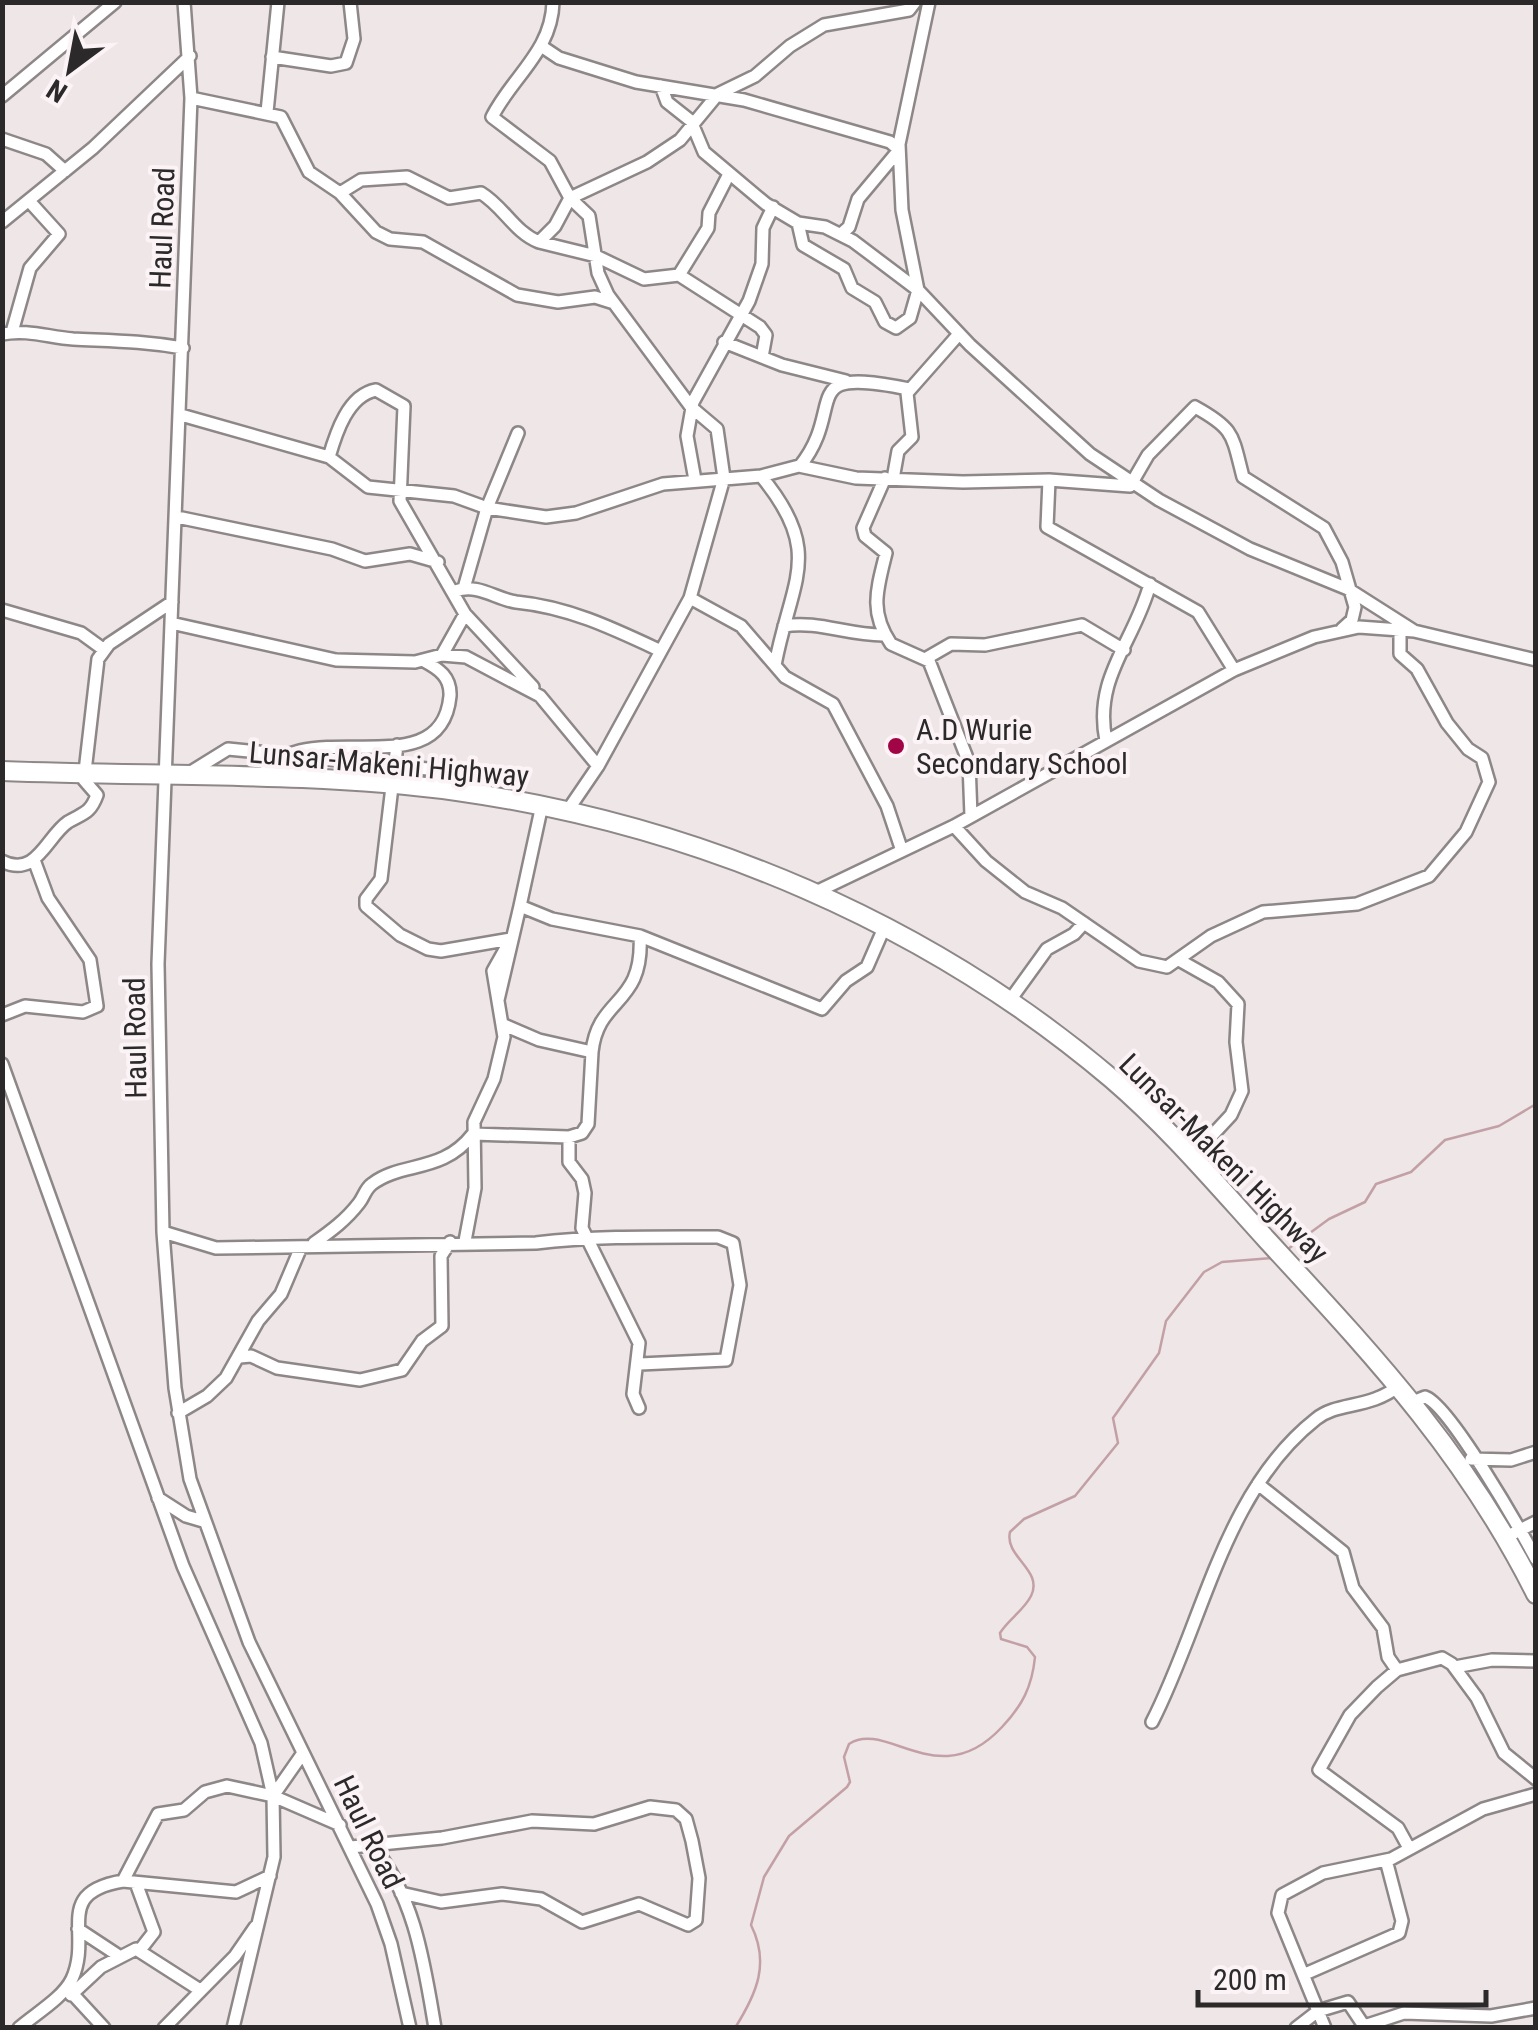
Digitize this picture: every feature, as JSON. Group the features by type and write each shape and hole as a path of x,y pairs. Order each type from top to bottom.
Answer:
{"main road":[{"name":"Lunsar-Makeni Highway","path":"2,771 260,780 392,776 568,810 709,850 816,892 884,928 1008,1002 1110,1078 1192,1157 1400,1384 1466,1462 1512,1534 1536,1594"}],"street":[{"path":"2,96 116,2"},
{"name":"Haul Road","path":"184,2 191,98 158,964 163,1232 178,1413 184,1458 203,1521 249,1642 351,1847 391,1944 410,2028"},
{"path":"268,112 278,2"},
{"path":"272,57 332,66 346,63 354,39 350,2"},
{"path":"553,2 552,22 541,46 492,118 550,161 570,198 588,216 598,273 614,303 691,407 717,430 724,478 690,598 598,766 568,810"},
{"path":"539,242 556,226 570,198 647,162 680,140 718,94 755,76 790,46 824,25 909,10 915,2"},
{"path":"798,223 802,244 844,268 852,288 875,302 891,326 910,318 918,290 902,210 899,150 929,2"},
{"path":"541,46 559,58 661,86 718,94 868,132 899,150"},
{"path":"2,222 66,172 190,56"},
{"path":"661,86 667,102 692,125 704,152 729,174 798,223 840,234 918,290 1065,435 1133,482 1250,549 1348,589 1414,631"},
{"path":"191,98 268,112 286,123 294,149 309,172 340,193 376,232 432,246 517,295 558,302 595,297 614,303"},
{"path":"2,139 46,154 66,172"},
{"path":"840,234 849,227 858,199 899,150"},
{"path":"679,275 708,228 710,213 729,174"},
{"path":"340,193 361,180 407,177 449,198 481,193 511,219 515,228 539,242 596,256 644,279 679,275 742,314 766,334 762,356"},
{"path":"30,202 58,234 30,268 7,333 77,340 126,338 183,348"},
{"path":"694,480 687,436 691,407 742,314 761,270 762,228 773,207"},
{"path":"959,334 909,389 912,438 898,451 863,528 864,536 886,553 875,595 885,636 898,650 925,659 951,644 985,645 1082,625 1124,650"},
{"path":"724,342 846,382 909,389"},
{"path":"800,466 813,445 827,395 846,382"},
{"path":"329,457 352,406 368,392 385,393 404,406 404,458 398,492 438,562 460,589 466,614 498,644 598,766"},
{"path":"181,415 329,457 359,484 398,492 454,496 487,508 546,517 576,513 663,484 761,476 800,466 856,478 1049,480 1118,488 1133,482 1148,455 1195,408 1226,424 1236,443 1243,477 1324,528 1342,562 1354,614 1342,629"},
{"path":"460,589 518,433"},
{"path":"761,476 787,507 797,539 797,583 775,666"},
{"path":"1049,480 1047,527 1198,612 1234,670"},
{"path":"176,517 332,548 365,561 410,554 438,562"},
{"path":"1106,742 1106,679 1140,622 1150,584"},
{"path":"460,589 567,610 659,650"},
{"path":"690,598 742,626 785,677 820,694 840,712 887,806 902,851"},
{"path":"2,861 19,866 34,860 69,822 82,818 93,807 97,795 84,783 84,774 95,670 104,648 172,602"},
{"path":"2,610 81,633 104,648"},
{"path":"442,655 466,614"},
{"path":"172,623 325,659 424,661 456,654 488,666 540,696"},
{"path":"784,626 809,623 848,634 885,636"},
{"path":"816,892 954,826 1234,670 1342,629 1414,631 1536,660"},
{"path":"954,826 986,861 1024,892 1084,923 1150,966 1167,967 1211,936 1263,912 1338,908 1396,891 1429,876 1466,832 1490,782 1482,758 1468,749 1447,723 1412,663 1400,654 1400,631"},
{"path":"925,659 969,763 971,816"},
{"path":"260,780 265,771 312,748 396,745 428,737 445,716 448,679 424,661"},
{"path":"396,745 381,879 366,906 400,934 428,949 442,951 512,939"},
{"path":"165,777 228,749 295,754 392,776"},
{"path":"465,1242 475,1188 475,1116 501,1056 504,1025 493,970 512,939 542,805"},
{"path":"2,1015 25,1006 83,1012 97,1006 90,960 48,898 34,860"},
{"path":"520,906 580,926 640,936 822,1010 846,981 866,966 884,928"},
{"path":"1008,1002 1047,949 1074,934 1084,923"},
{"path":"473,1134 582,1133 588,1124 592,1052 599,1022 640,970 640,936"},
{"path":"1179,960 1218,982 1238,1004 1236,1042 1242,1091 1230,1115 1192,1157"},
{"path":"504,1025 540,1040 592,1052"},
{"path":"2,1064 196,1600 247,1703 274,1796 270,1876 233,2028"},
{"path":"178,1413 208,1396 240,1357 258,1322 281,1294 306,1246 342,1224 371,1184 431,1165 438,1157 462,1148 473,1134"},
{"path":"569,1136 569,1162 582,1179 585,1193 581,1222 635,1333 640,1364 634,1394 639,1408"},
{"path":"163,1232 216,1248 536,1243 574,1236 718,1236 737,1249 736,1324 726,1360 640,1364"},
{"path":"240,1357 251,1356 276,1368 360,1380 402,1370 422,1341 442,1326 441,1256 450,1242"},
{"path":"1152,1722 1258,1484 1315,1419 1374,1403 1400,1384"},
{"path":"1466,1462 1511,1460 1536,1452"},
{"path":"1258,1484 1343,1552 1353,1588 1383,1628 1388,1658 1397,1670"},
{"path":"158,1498 186,1516 203,1521"},
{"path":"1536,1522 1512,1534 1536,1559"},
{"path":"1409,1848 1398,1828 1320,1770 1350,1714 1397,1670 1434,1659 1454,1667 1477,1698 1504,1753 1536,1779"},
{"path":"1454,1667 1492,1660 1536,1661"},
{"path":"274,1796 303,1753"},
{"path":"19,2028 119,1956 140,1950 154,1932 130,1882 158,1814 184,1810 213,1788 226,1786 274,1796 340,1825"},
{"path":"1326,2028 1278,1913 1282,1896 1323,1873 1386,1860 1483,1809 1536,1794"},
{"path":"351,1847 442,1838 532,1821 594,1824 650,1806 676,1810 686,1819 699,1878 696,1920 688,1925 639,1904 582,1922 541,1899 502,1894 441,1902 401,1893"},
{"path":"371,1844 401,1893 423,1956 434,2028"},
{"path":"1305,1974 1398,1933 1402,1921 1386,1860"},
{"path":"69,1990 78,1928 89,1890 130,1882 236,1892 270,1876"},
{"path":"164,2028 235,1956 258,1923"},
{"path":"78,1928 119,1956"},
{"path":"140,1950 154,1964 200,1990"},
{"path":"69,1990 104,2028"},
{"path":"1296,2028 1318,2011 1348,2002 1364,2026 1404,2014 1491,2016 1536,2008"}],"waterway":[{"path":"1288,1249 1329,1219 1365,1202 1376,1184 1411,1172 1445,1140 1499,1126 1536,1104"},
{"path":"735,2028 758,1978 760,1952 751,1925 764,1877 789,1836 847,1787 850,1782 844,1757 849,1744 864,1739 880,1740 936,1756 957,1755 979,1746 1009,1719 1029,1687 1035,1657 1027,1647 1001,1639 1000,1633 1028,1601 1034,1587 1013,1549 1010,1532 1024,1519 1075,1496 1118,1443 1113,1418 1159,1353 1166,1321 1204,1272 1222,1262 1273,1258"}],"place":[{"name":"A.D Wurie Secondary School","path":"896,746"}]}
